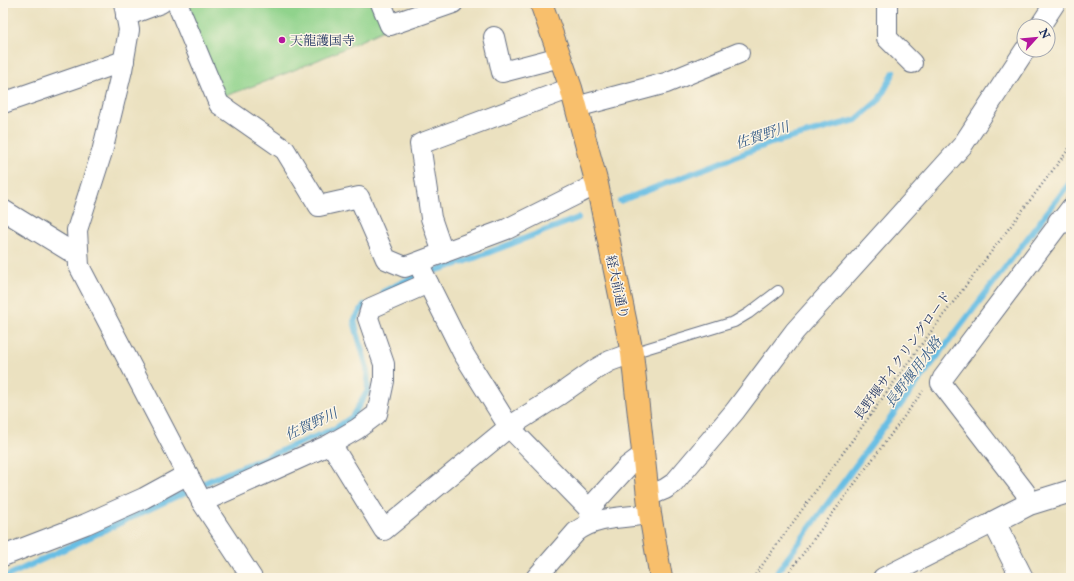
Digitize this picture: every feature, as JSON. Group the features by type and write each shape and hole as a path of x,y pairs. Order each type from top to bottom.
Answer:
{"main road":[{"name":"経大前通り","path":"541,3 573,98 597,184 632,353 649,505 661,578"}],"street":[{"path":"162,3 125,10 129,30 124,61 102,152 77,230 79,266 195,488 252,578"},
{"path":"177,3 219,104 285,150 319,206 360,197 386,258 405,267 423,272 463,353 509,427 590,516"},
{"path":"381,3 390,25 453,3"},
{"path":"886,3 888,6 887,38 912,63"},
{"path":"1045,18 1055,3"},
{"path":"494,38 502,72 560,57"},
{"path":"443,253 431,218 420,144 573,98 666,83 740,54"},
{"path":"590,516 649,505 665,489 674,483 735,411 795,331 962,146 1019,58"},
{"path":"3,103 124,61"},
{"path":"3,556 86,524 144,498 195,488 331,444 357,429 377,414 384,382 384,364 368,318 372,308 423,272 443,253 508,229 597,184"},
{"path":"3,210 78,256"},
{"path":"1030,504 1025,492 941,383 943,378 1067,217"},
{"path":"331,444 384,530 509,427 596,369 610,361 632,353"},
{"path":"536,578 590,516 628,466 644,454"},
{"path":"883,578 1030,504 1071,491"},
{"path":"994,522 1022,578"}],"lane":[{"path":"632,353 734,322 749,313 778,291"}],"path":[{"name":"長野堰サイクリングロード","path":"753,578 915,353 1071,146"},
{"path":"785,578 936,373 943,378"}],"green space":[{"name":"天龍護国寺","path":"186,3 374,3 385,29 305,66 222,97"}],"waterway":[{"name":"佐賀野川","path":"620,201 771,143 856,120 879,100 894,72"},
{"name":"長野堰用水路","path":"773,578 889,420 1071,181"},
{"name":"佐賀野川","path":"383,292 411,278 464,262 578,218"},
{"name":"佐賀野川","path":"3,578 211,480 336,428 352,417 368,390 367,368 354,321 364,305"}],"place":[{"name":"天龍護国寺","path":"282,40"}]}
